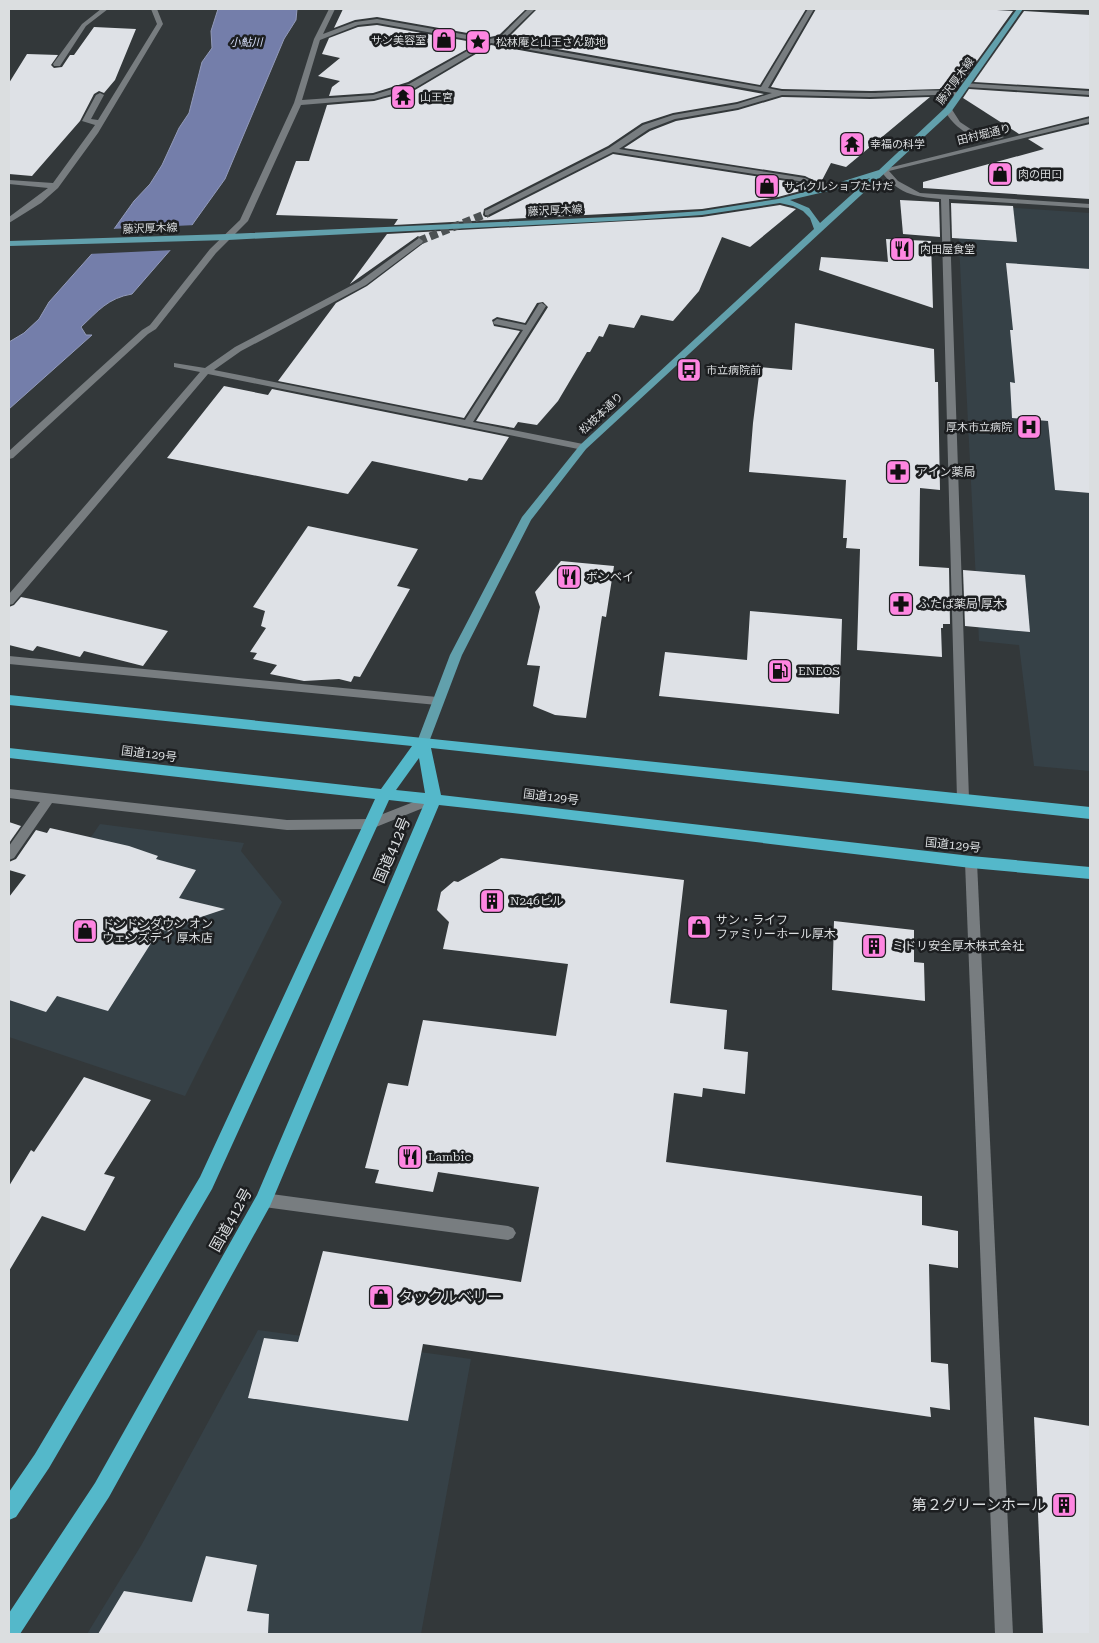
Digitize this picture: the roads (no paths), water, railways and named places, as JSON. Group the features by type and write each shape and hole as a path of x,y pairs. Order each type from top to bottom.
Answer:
{"highway":[{"path":"9,700 1090,813"},
{"path":"9,1510 42,1461 206,1183 385,794 424,742"},
{"path":"424,742 434,799"},
{"name":"国道129号","path":"9,753 270,783 434,799 971,862 1090,873"},
{"name":"国道412号","path":"9,1632 102,1490 264,1200 434,799"}],"main road":[{"name":"藤沢厚木線","path":"9,244 217,237 632,218 702,213 778,201 834,187 884,170 948,110 1020,9"},
{"name":"松枝本通り","path":"424,742 437,701 462,642 526,519 583,447 884,170"},
{"path":"778,201 794,203 810,211 816,219 818,230"}],"street":[{"path":"57,64 84,25 105,9"},
{"path":"9,221 38,201 55,186 100,122 160,24 154,9"},
{"path":"9,456 152,327 213,251 244,221 298,103 317,39 332,9"},
{"path":"298,103 374,97 412,86 490,41 502,38 532,9"},
{"path":"764,89 811,9"},
{"path":"317,39 357,23 377,21 782,93 870,95 934,93 959,95"},
{"path":"966,85 1090,93"},
{"path":"488,213 612,150 646,127 672,118 738,106 782,93"},
{"path":"100,95 86,121 100,122"},
{"path":"948,110 957,125 971,133 987,137 1017,138"},
{"name":"田村堀通り","path":"884,170 1090,120"},
{"path":"612,150 805,180"},
{"path":"884,170 895,184 918,196 1090,206"},
{"path":"9,182 55,186"},
{"path":"945,197 963,799"},
{"path":"9,601 206,372 238,349 363,283 419,241"},
{"path":"468,422 542,306"},
{"path":"497,322 528,328"},
{"path":"178,365 468,422 583,447"},
{"path":"9,660 437,701"},
{"path":"9,794 287,825 371,824 434,799"},
{"path":"9,855 49,798"},
{"path":"971,862 1004,1634"},
{"path":"264,1200 508,1233"}],"water":[{"name":"小鮎川","path":"218,9 297,9 296,20 284,39 225,179 192,225 132,294 110,302 81,327 86,335 92,335 9,409 9,342 24,333 39,319 49,302 114,229 134,201 150,184 162,165 179,128 189,113 202,62 212,48 211,31"}],"tunnel":[{"path":"419,241 488,213"}],"place":[{"name":"サン美容室","path":"444,40"},
{"name":"松林庵と山王さん跡地","path":"478,42"},
{"name":"山王宮","path":"403,97"},
{"name":"幸福の科学","path":"852,144"},
{"name":"肉の田口","path":"1000,174"},
{"name":"サイクルショプたけだ","path":"767,186"},
{"name":"内田屋食堂","path":"902,249"},
{"name":"市立病院前","path":"689,370"},
{"name":"厚木市立病院","path":"1029,427"},
{"name":"アイン薬局","path":"898,472"},
{"name":"ボンベイ","path":"569,577"},
{"name":"ふたば薬局 厚木","path":"901,604"},
{"name":"ENEOS","path":"780,671"},
{"name":"N246ビル","path":"492,901"},
{"name":"サン・ライフ ファミリーホール厚木","path":"699,927"},
{"name":"ドンドンダウン オン ウェンズデイ 厚木店","path":"85,931"},
{"name":"ミドリ安全厚木株式会社","path":"874,946"},
{"name":"Lambic","path":"410,1157"},
{"name":"タックルベリー","path":"381,1297"},
{"name":"第２グリーンホール","path":"1064,1505"}]}
